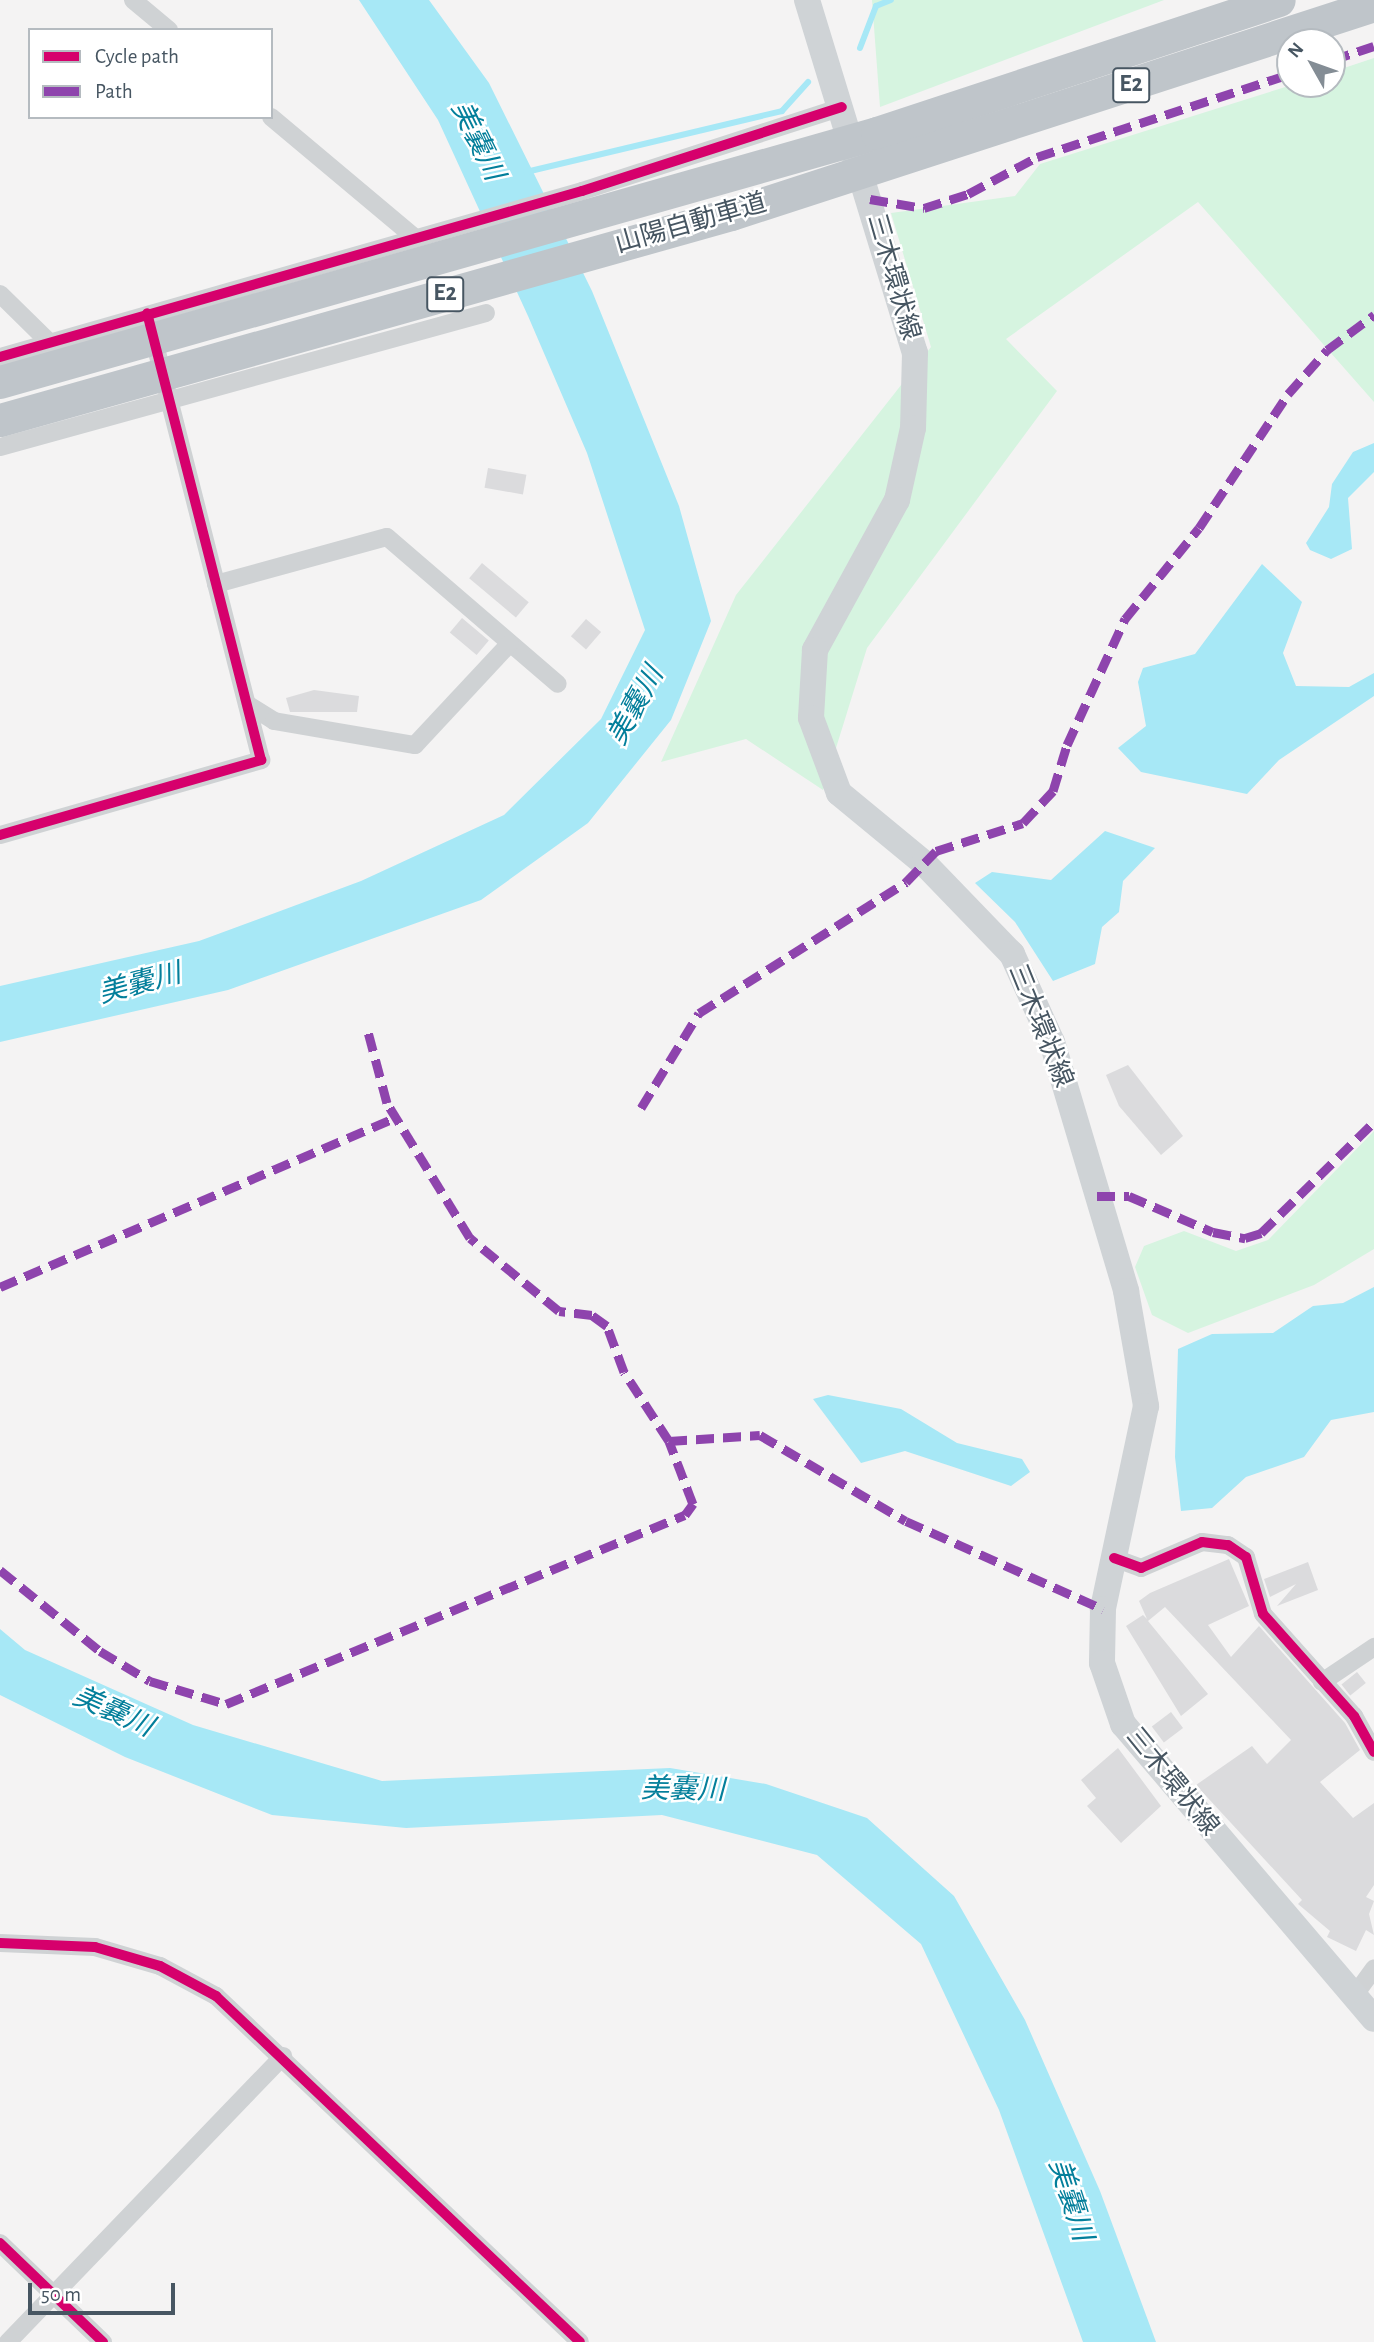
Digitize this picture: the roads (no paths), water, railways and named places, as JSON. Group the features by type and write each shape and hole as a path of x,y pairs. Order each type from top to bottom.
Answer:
{"highway":[{"name":"山陽自動車道","path":"0,382 877,133 1279,0"},
{"name":"山陽自動車道","path":"0,420 888,165 1374,5"}],"main road":[{"name":"三木環状線","path":"807,0 842,107 915,353 912,428 897,500 815,650 811,718 839,793 924,863 1012,954 1052,1042 1126,1291 1146,1406 1103,1609 1102,1663 1123,1724 1374,2019"}],"street":[{"path":"133,0 167,28"},
{"path":"0,357 582,191 842,107"},
{"path":"273,119 414,237"},
{"path":"0,294 50,343"},
{"path":"0,835 261,760 147,313"},
{"path":"0,447 486,313"},
{"path":"216,584 387,537 558,684"},
{"path":"247,704 274,721 415,745 510,643"},
{"path":"1114,1558 1141,1568 1202,1542 1228,1545 1246,1557 1263,1614 1354,1716 1374,1752"},
{"path":"1322,1682 1374,1647"},
{"path":"0,1943 94,1947 160,1966 216,1996 283,2056 580,2342"},
{"path":"1354,1996 1374,1968"},
{"path":"8,2342 283,2056"},
{"path":"0,2243 103,2342"}],"water":[{"name":"美嚢川","path":"359,0 429,0 489,83 592,291 679,506 711,621 671,720 588,823 481,900 228,990 0,1042 0,986 199,941 361,881 504,815 601,719 645,630 587,453 528,316 438,120"},
{"path":"1374,443 1374,472 1348,498 1352,549 1331,559 1310,550 1306,543 1329,507 1332,484 1353,452"},
{"path":"1262,564 1302,602 1283,653 1296,686 1349,687 1374,673 1374,696 1279,760 1247,794 1141,772 1118,748 1146,726 1138,682 1143,668 1195,654"},
{"path":"1105,831 1155,848 1123,881 1119,912 1102,927 1095,964 1053,981 1015,922 975,883 992,872 1051,880"},
{"path":"1374,1287 1374,1412 1331,1420 1304,1457 1246,1477 1212,1508 1181,1511 1175,1457 1178,1349 1212,1334 1273,1333 1313,1306 1343,1303"},
{"path":"828,1395 901,1409 957,1443 1022,1459 1030,1472 1011,1486 905,1451 861,1463 813,1399"},
{"name":"美嚢川","path":"0,1629 25,1650 193,1725 382,1781 670,1768 766,1784 867,1818 954,1896 1025,2020 1100,2191 1156,2342 1083,2342 999,2110 921,1944 817,1855 662,1815 406,1828 272,1815 125,1757 0,1695"}],"waterway":[{"path":"860,48 876,6 891,0"},
{"path":"526,172 782,111 808,82"}]}
